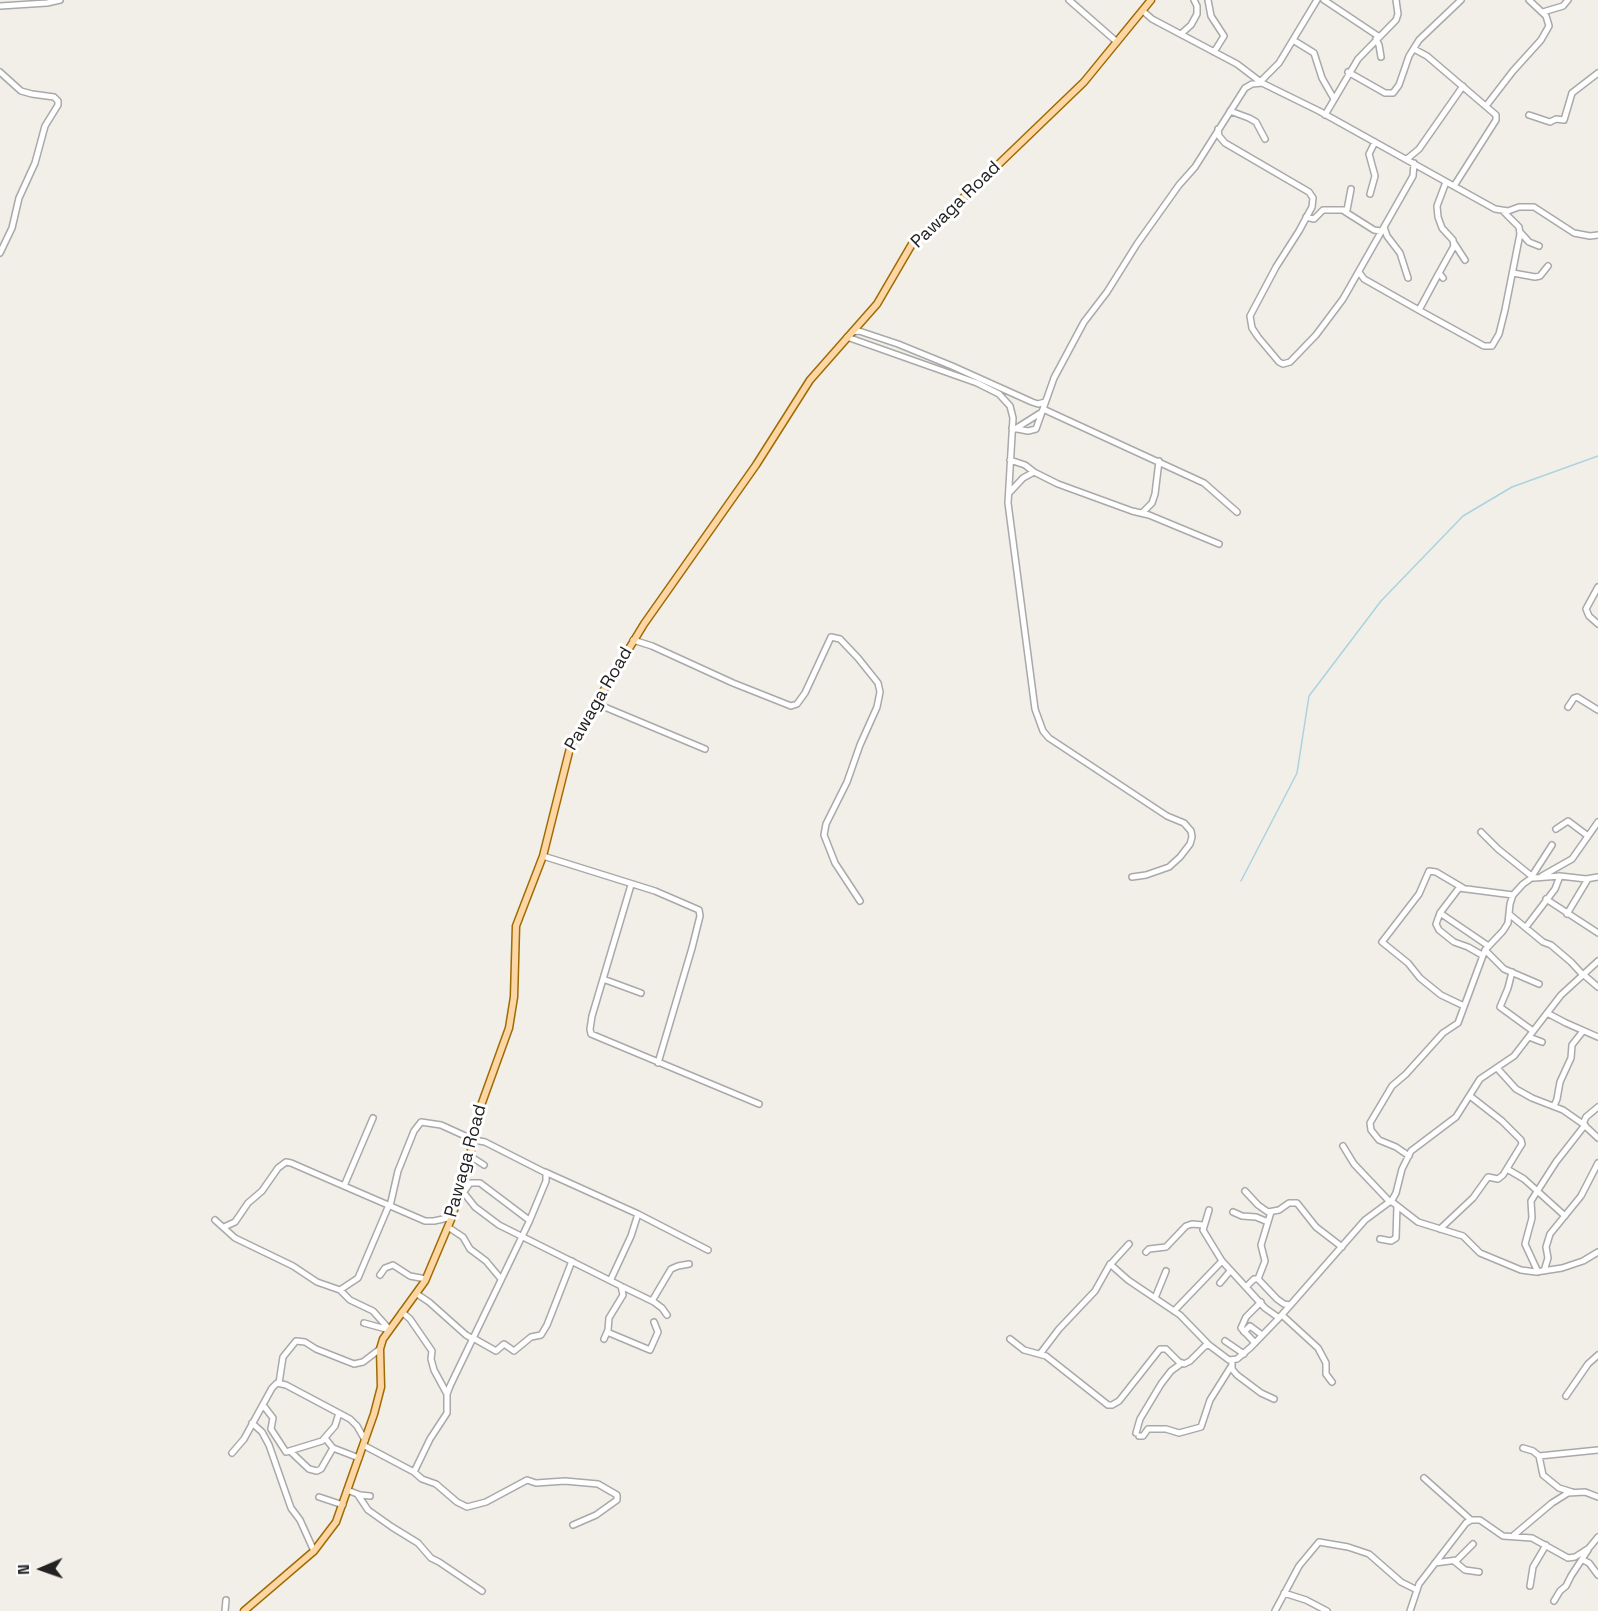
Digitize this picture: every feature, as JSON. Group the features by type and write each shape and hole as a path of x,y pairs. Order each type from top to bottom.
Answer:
{"main road":[{"name":"Pawaga Road","path":"244,1611 314,1551 329,1533 343,1505 381,1387 380,1349 388,1328 417,1294 426,1279 462,1190 479,1111 505,1043 511,1019 515,937 519,915 543,855 567,753 595,703 633,640 756,465 810,380 877,304 917,238 976,186 1084,82 1151,0"}],"street":[{"path":"0,6 60,0"},
{"path":"1069,0 1117,42"},
{"path":"1182,33 1191,25 1197,14 1194,0"},
{"path":"1208,0 1211,16 1224,37 1214,52"},
{"path":"1246,87 1262,82 1274,70 1317,0"},
{"path":"1324,0 1377,37 1381,57"},
{"path":"1325,115 1348,72 1397,17 1396,0"},
{"path":"1348,72 1385,93 1393,93 1399,85 1409,56 1430,27 1461,0"},
{"path":"1486,106 1546,32 1548,20 1543,12 1529,0"},
{"path":"1543,12 1561,7 1568,0"},
{"path":"1143,11 1262,82 1495,209 1508,211 1523,206 1534,207 1574,233 1598,235"},
{"path":"1293,40 1314,53 1322,78 1334,99"},
{"path":"1414,49 1426,56 1495,113 1496,119 1454,186"},
{"path":"1014,429 1028,431 1036,429 1068,349 1137,243 1179,185 1195,168 1246,87 1247,71"},
{"path":"0,72 21,91 54,97 58,105 45,126 35,163 19,198 12,228 0,253"},
{"path":"1529,115 1550,122 1556,119 1564,120 1572,93 1598,73"},
{"path":"1407,159 1419,149 1463,86"},
{"path":"1230,111 1256,122 1265,139"},
{"path":"1218,129 1219,136 1225,143 1309,192 1313,202 1250,316 1252,328 1283,364 1290,362 1316,335 1343,299 1413,176 1414,163"},
{"path":"1370,194 1376,176 1369,152 1375,142"},
{"path":"1446,182 1437,206 1438,217 1442,228 1465,260"},
{"path":"1306,218 1314,219 1323,210 1349,209 1351,189"},
{"path":"1342,210 1374,230 1383,229"},
{"path":"1503,211 1519,227 1520,232 1529,242 1539,246"},
{"path":"1383,229 1400,254 1408,278"},
{"path":"1359,272 1364,279 1419,310 1484,346 1492,346 1499,334 1520,232"},
{"path":"1419,310 1441,275 1454,243"},
{"path":"1513,273 1535,277 1540,276 1548,266"},
{"path":"850,334 859,331 898,344 1032,402 1038,404 1045,402"},
{"path":"850,334 999,394 1010,406 1014,429 1008,495 1035,709 1042,731 1049,738 1167,816 1184,823 1191,831 1190,844 1169,867 1132,877"},
{"path":"1014,429 1042,410"},
{"path":"1042,410 1204,483 1237,512"},
{"path":"1010,460 1025,465 1058,484 1142,513 1219,544"},
{"path":"1142,513 1152,503 1155,494 1159,461"},
{"path":"1008,495 1023,478 1034,472"},
{"path":"1598,587 1586,609 1589,616 1598,624"},
{"path":"633,640 791,706 800,700 831,637 840,639 858,658 878,683 880,692 877,707 847,782 826,824 824,835 835,863 860,901"},
{"path":"1568,707 1574,698 1577,698 1598,710"},
{"path":"595,703 705,749"},
{"path":"1557,829 1568,821 1588,836"},
{"path":"1409,1156 1396,1147 1379,1140 1371,1130 1370,1123 1392,1086 1407,1074 1443,1033 1458,1023 1485,950 1505,928 1514,895 1523,884 1572,858 1598,822"},
{"path":"1481,832 1498,849 1535,877 1560,876 1588,879 1598,877"},
{"path":"1535,877 1552,845"},
{"path":"543,855 647,889 695,907 700,912 692,948 658,1063"},
{"path":"1464,1006 1441,995 1382,942 1419,894 1429,871 1436,872 1463,888 1514,895"},
{"path":"1526,927 1555,889 1560,876"},
{"path":"1567,914 1588,879"},
{"path":"631,885 592,1016 591,1034 759,1104"},
{"path":"1463,888 1456,891 1440,913 1436,924 1439,930 1454,942 1485,950"},
{"path":"1546,899 1598,933"},
{"path":"1440,913 1485,950 1500,966 1539,984"},
{"path":"1509,914 1543,942 1551,945 1598,987"},
{"path":"1209,1345 1205,1346 1190,1361 1182,1363 1161,1384 1140,1419 1137,1434 1144,1435 1148,1429 1166,1429 1179,1433 1202,1427 1210,1400 1232,1363 1244,1354 1280,1317 1365,1220 1391,1201 1396,1193 1402,1169 1417,1146 1456,1117 1480,1079 1514,1056 1561,995 1598,962"},
{"path":"1512,972 1500,1007 1533,1031"},
{"path":"603,980 641,993"},
{"path":"1547,1013 1598,1037"},
{"path":"1554,1106 1560,1082 1571,1058 1572,1045 1583,1031"},
{"path":"1529,1037 1542,1042"},
{"path":"1497,1068 1516,1089 1554,1106 1584,1124 1598,1138"},
{"path":"1440,1229 1473,1198 1488,1177 1498,1179 1520,1149 1522,1142 1502,1121 1470,1096"},
{"path":"1541,1272 1526,1244 1532,1218 1531,1201 1584,1124 1586,1117 1598,1107"},
{"path":"344,1186 372,1118"},
{"path":"340,1290 358,1278 389,1206 398,1171 418,1124 421,1122 441,1125 474,1140 485,1142 638,1214 708,1250"},
{"path":"1343,1146 1354,1164 1391,1201 1418,1222 1463,1236 1480,1253 1495,1260 1520,1270 1541,1272 1580,1262 1598,1252"},
{"path":"470,1156 484,1165"},
{"path":"224,1227 235,1222 248,1203 262,1191 284,1162 430,1221 452,1217"},
{"path":"1541,1272 1548,1261 1545,1248 1550,1235 1585,1190 1591,1180 1592,1171 1598,1163"},
{"path":"1507,1169 1538,1191 1565,1216"},
{"path":"414,1472 430,1439 447,1413 447,1395 530,1220 546,1181 545,1172"},
{"path":"530,1220 480,1183 470,1183 462,1190 475,1207 494,1222 521,1238 611,1279 622,1287 652,1301 667,1315"},
{"path":"1245,1191 1258,1205 1271,1212 1289,1203 1297,1203 1317,1227 1342,1247"},
{"path":"1380,1239 1391,1241 1396,1238 1397,1206"},
{"path":"1209,1210 1203,1230 1222,1261 1271,1313 1280,1317 1318,1348 1332,1382"},
{"path":"1233,1212 1268,1222"},
{"path":"1246,1287 1258,1279 1265,1261 1261,1245 1271,1212"},
{"path":"611,1279 631,1236 638,1214"},
{"path":"215,1220 235,1239 293,1266 318,1282 340,1290 354,1302 373,1311 388,1328"},
{"path":"1146,1252 1149,1249 1166,1247 1186,1226 1203,1225"},
{"path":"448,1227 460,1235 470,1249 486,1261 501,1279"},
{"path":"1040,1354 1059,1329 1095,1291 1110,1264 1129,1244"},
{"path":"417,1294 466,1335 496,1351 505,1344 514,1351 531,1337 541,1335 572,1261"},
{"path":"1174,1311 1222,1261"},
{"path":"652,1301 671,1269 689,1264"},
{"path":"1110,1264 1128,1280 1189,1323 1209,1345 1232,1363 1237,1375 1261,1393 1274,1399"},
{"path":"380,1275 385,1268 393,1265 410,1276 426,1279"},
{"path":"1155,1298 1166,1271"},
{"path":"1220,1283 1230,1271"},
{"path":"1258,1279 1277,1299 1290,1305"},
{"path":"604,1339 609,1318 623,1295 622,1287"},
{"path":"1255,1343 1241,1329 1244,1321 1261,1302"},
{"path":"402,1312 410,1319 432,1351 431,1359 434,1370 447,1395"},
{"path":"607,1332 650,1350 658,1332 654,1322"},
{"path":"364,1323 388,1328"},
{"path":"1244,1332 1251,1327 1262,1335"},
{"path":"1010,1339 1024,1350 1046,1356 1103,1403 1112,1406 1132,1386 1160,1349 1169,1351 1182,1363"},
{"path":"279,1383 283,1357 296,1341 305,1342 316,1349 354,1364 363,1362 380,1349"},
{"path":"1225,1341 1244,1354"},
{"path":"1566,1396 1588,1364 1598,1355"},
{"path":"232,1453 241,1443 273,1386 279,1383 353,1422 364,1442 414,1472 419,1478 436,1484 457,1502 467,1507 486,1502 527,1480 536,1483 565,1481 598,1484 617,1495 617,1500 596,1515 573,1525"},
{"path":"263,1405 273,1418 270,1426 272,1431 284,1450 290,1451 315,1444 325,1438 334,1426 339,1413"},
{"path":"252,1423 262,1432 269,1445 291,1508 300,1520 314,1551"},
{"path":"325,1438 333,1448 358,1458"},
{"path":"290,1451 309,1469 317,1471 321,1469 333,1448"},
{"path":"1523,1448 1539,1456 1543,1475 1559,1488 1574,1492"},
{"path":"1539,1456 1598,1450"},
{"path":"1424,1478 1471,1520"},
{"path":"347,1491 370,1496"},
{"path":"1513,1536 1558,1498 1568,1493 1585,1492 1598,1497"},
{"path":"358,1495 368,1510 418,1543 431,1558 482,1591"},
{"path":"319,1497 343,1505"},
{"path":"1410,1611 1419,1584 1466,1522 1471,1520 1480,1520 1503,1536 1524,1536 1534,1539 1568,1558 1575,1557 1589,1548"},
{"path":"1527,1526 1534,1539"},
{"path":"1554,1601 1598,1537"},
{"path":"1275,1611 1299,1566 1319,1542 1348,1547 1369,1554 1392,1575 1417,1590"},
{"path":"1435,1563 1454,1561 1473,1544"},
{"path":"1530,1586 1533,1567 1546,1545"},
{"path":"1583,1560 1589,1563 1598,1575"},
{"path":"1454,1561 1465,1570 1479,1572"},
{"path":"1284,1593 1306,1600 1327,1611"},
{"path":"225,1611 226,1600"}],"waterway":[{"path":"1241,881 1297,773 1309,696 1381,601 1463,516 1512,487 1598,456"}]}
